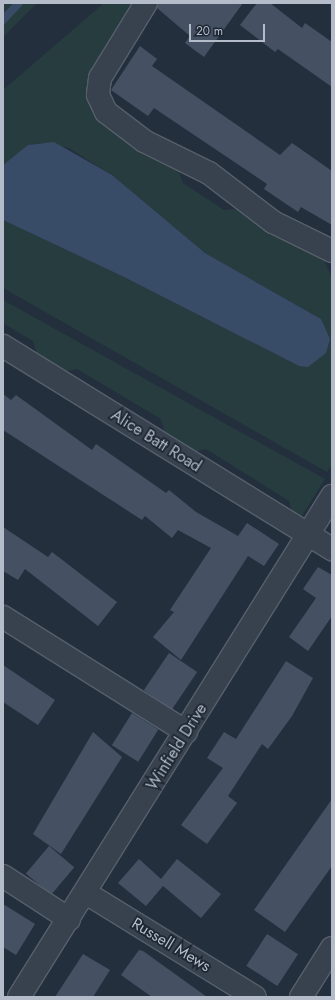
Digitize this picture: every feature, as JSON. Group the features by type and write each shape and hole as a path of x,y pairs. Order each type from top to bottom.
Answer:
{"street":[{"path":"146,3 100,78 98,95 106,112 144,141 209,173 273,222 332,251"},
{"name":"Alice Batt Road","path":"3,346 332,549"},
{"name":"Winfield Drive","path":"19,997 86,893 309,536 332,496"},
{"path":"3,617 186,732"},
{"path":"3,876 69,919"},
{"name":"Russell Mews","path":"86,893 256,997"},
{"path":"301,997 332,948"}],"green space":[{"path":"3,3 37,3 3,37"},
{"path":"104,3 135,3 95,113 106,126 137,147 176,164 183,183 224,210 241,208 322,256 332,278 332,465 327,472 3,288 3,220 124,277 299,366 321,319 205,253 112,175 69,148 40,143 29,145 3,165 3,90"},
{"path":"3,300 325,479 300,519 293,514 289,501 206,449 195,452 165,433 161,419 77,369 64,372 37,354 33,341 3,323"}],"water":[{"path":"54,142 112,175 205,253 321,319 330,339 326,353 308,367 299,366 124,277 3,220 3,165 28,145"}],"building":[{"path":"158,3 243,3 204,57 185,43 190,36 157,8"},
{"path":"257,3 270,3 302,28 305,23 332,42 332,87 278,49 275,52 240,25"},
{"path":"140,46 157,59 152,66 280,155 292,143 332,171 332,225 301,207 298,212 264,189 267,184 154,108 148,116 111,90"},
{"path":"3,394 11,400 16,395 92,450 96,444 166,493 169,490 196,512 238,536 247,523 279,544 264,566 248,556 181,660 153,637 174,612 170,610 211,548 178,530 172,538 145,516 142,520 3,430"},
{"path":"3,527 48,557 52,552 117,602 98,626 25,569 18,580 3,571"},
{"path":"318,567 332,575 332,616 308,651 289,637 316,598 303,589"},
{"path":"169,653 197,672 172,709 144,690"},
{"path":"286,661 313,678 292,716 268,749 262,744 228,796 237,803 207,844 181,825 223,768 207,758 224,732 236,739"},
{"path":"3,665 55,700 38,725 3,702"},
{"path":"132,713 158,729 138,762 112,745"},
{"path":"93,732 122,757 61,854 33,834"},
{"path":"332,799 332,866 285,932 254,910"},
{"path":"49,846 74,867 51,895 26,874"},
{"path":"139,859 161,879 177,859 221,894 201,918 163,886 146,906 118,883"},
{"path":"3,904 35,924 16,955 3,947"},
{"path":"267,934 298,954 277,986 246,966"},
{"path":"139,950 143,951 207,997 152,997 121,975"},
{"path":"83,954 110,970 93,997 55,997"}],"waterway":[{"path":"3,20 19,3"}]}
